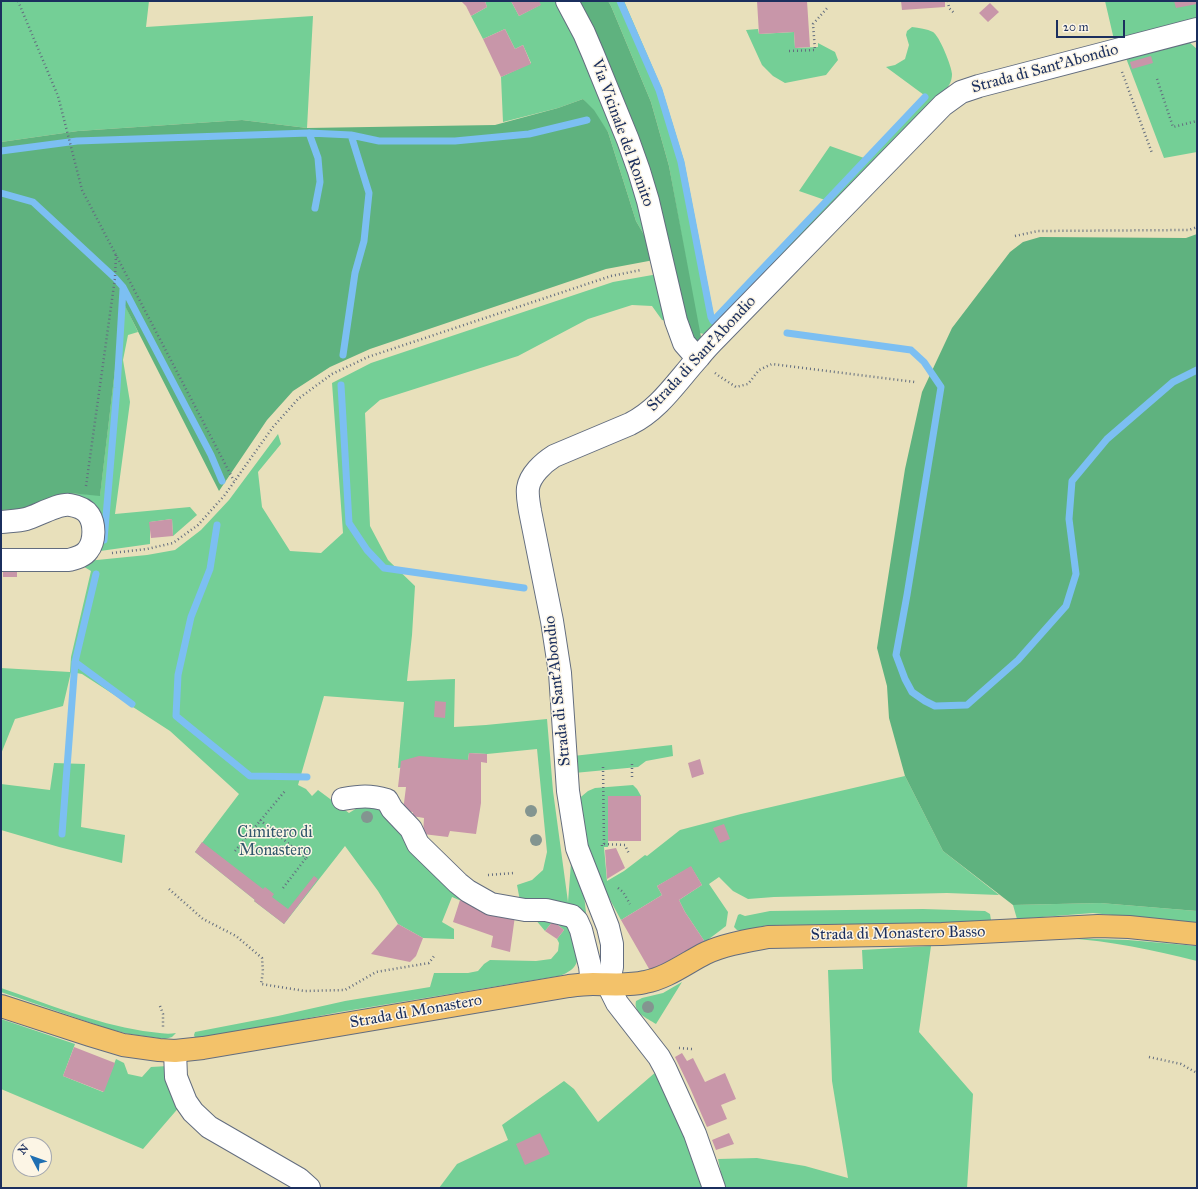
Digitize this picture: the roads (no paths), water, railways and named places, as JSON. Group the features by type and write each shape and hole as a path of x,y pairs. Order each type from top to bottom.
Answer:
{"main road":[{"name":"Strada di Monastero Basso","path":"600,984 646,982 667,974 722,947 768,937 942,934 1098,926 1129,927 1197,934"},
{"name":"Strada di Monastero","path":"1,1006 123,1045 175,1051 203,1048 569,986 600,984"}],"street":[{"name":"Via Vicinale del Romito","path":"567,1 593,54 639,171 648,202 676,321 684,343 699,357"},
{"name":"Strada di Sant'Abondio","path":"600,984 612,968 612,944 608,927 577,848 568,791 560,673 552,621 530,511 528,488 530,482 539,468 554,456 638,420 665,397 699,357 762,291 943,105 961,92 1197,29"},
{"path":"1,522 26,519 68,504 82,509 88,514 92,523 93,537 88,550 80,557 69,560 1,560"},
{"path":"343,799 360,796 375,796 387,800 392,809 411,829 418,844 458,883 468,891 491,904 525,910 546,910 572,916 577,921 581,930 590,966 600,984 617,1002 665,1068 695,1134 714,1188"},
{"path":"175,1051 176,1077 186,1102 193,1112 209,1127 299,1179 309,1188"}],"waterway":[{"path":"620,1 659,90 681,162 713,321 925,97"},
{"path":"351,135 379,141 455,141 529,134 587,120"},
{"path":"309,133 318,158 320,182 315,208"},
{"path":"1,151 77,141 309,133 351,135 369,193 364,241 355,273 343,355"},
{"path":"1,193 33,202 123,287 211,455 222,481"},
{"path":"104,540 117,388 123,289"},
{"path":"787,333 911,350 924,362 941,387 896,655 905,679 912,692 935,706 967,705 1018,660 1066,606 1076,574 1069,519 1072,481 1107,439 1173,382 1197,370"},
{"path":"341,385 349,523 367,550 384,568 524,588"},
{"path":"217,525 210,569 191,617 178,675 176,716 250,776 307,777"},
{"path":"62,834 75,662 96,574"},
{"path":"75,662 132,704"}],"park label":[{"name":"Cimitero di Monastero","path":"275,842"}]}
